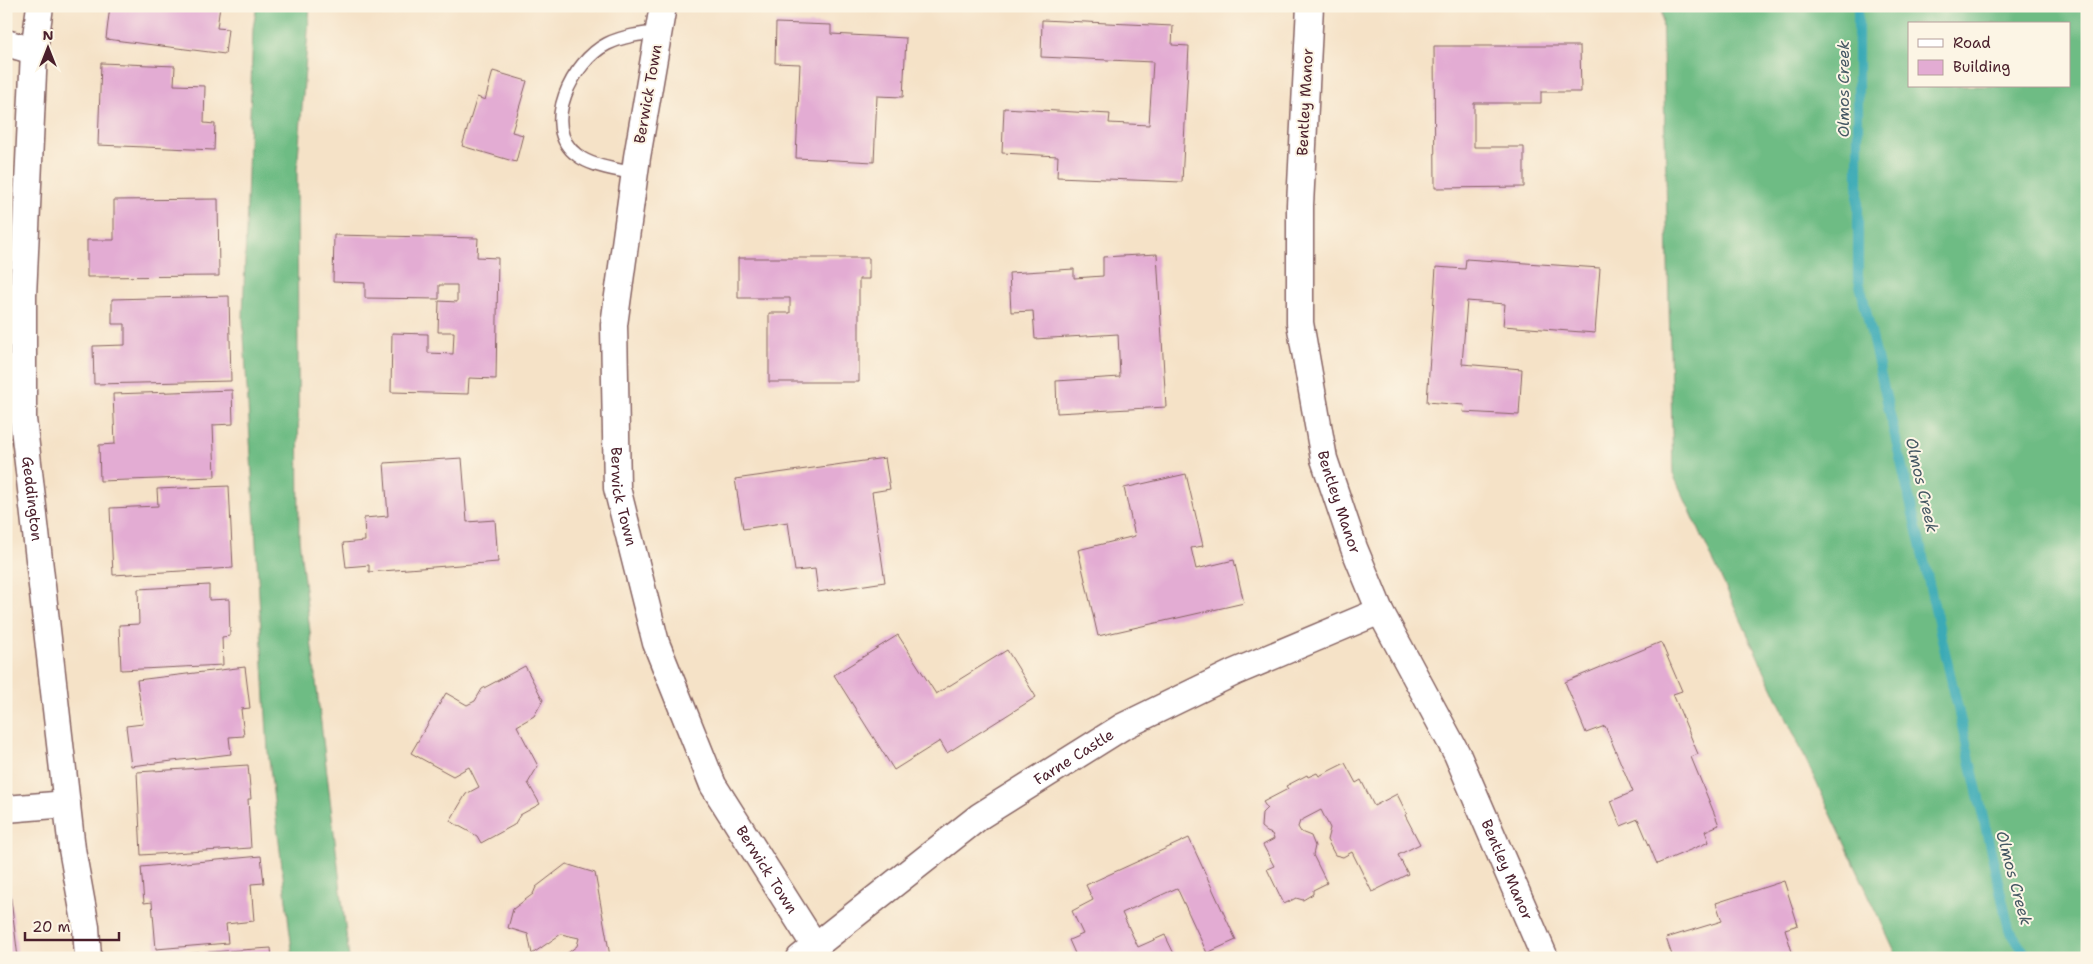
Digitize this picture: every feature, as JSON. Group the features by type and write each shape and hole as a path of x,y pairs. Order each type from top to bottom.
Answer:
{"street":[{"name":"Geddington","path":"40,6 34,51 23,296 14,418 88,958"},
{"name":"Berwick Town","path":"663,6 635,174 614,325 617,488 656,643 712,785 807,952"},
{"name":"Bentley Manor","path":"1310,6 1300,205 1300,323 1324,459 1354,548 1380,612 1456,754 1545,958"},
{"path":"6,43 34,51"},
{"name":"Farne Castle","path":"807,952 980,816 1122,727 1235,672 1380,612"},
{"path":"6,809 67,804"}],"lane":[{"path":"635,174 601,165 577,155 570,148 563,135 560,122 571,80 581,64 591,54 607,44 622,38 659,32"}],"green space":[{"path":"257,6 310,6 297,170 299,539 349,958 293,958 268,751 243,318 253,28"},
{"path":"1662,6 2087,6 2087,958 1898,958 1673,474"}],"building":[{"path":"110,6 220,6 217,28 228,29 225,54 106,39"},
{"path":"1042,20 1173,26 1172,45 1189,46 1182,182 1057,177 1058,156 1002,153 1004,108 1110,114 1109,123 1149,125 1153,62 1041,57"},
{"path":"776,23 831,25 831,34 906,38 903,97 877,96 874,162 796,158 800,64 775,63"},
{"path":"1434,46 1580,46 1581,92 1541,92 1541,103 1474,103 1474,147 1524,147 1524,187 1435,188"},
{"path":"101,63 175,66 174,85 205,86 204,123 215,124 214,150 98,145"},
{"path":"493,71 527,81 512,132 523,135 516,162 462,146 477,97 485,100"},
{"path":"218,199 219,276 87,277 87,240 114,240 114,200"},
{"path":"334,235 478,238 477,257 498,258 496,379 469,378 468,394 391,392 392,333 428,334 428,353 453,354 454,332 438,332 439,301 457,302 457,285 439,285 439,299 365,298 365,283 333,282"},
{"path":"1157,254 1166,407 1057,413 1056,381 1120,377 1118,334 1035,339 1033,311 1011,312 1009,273 1074,269 1074,278 1103,276 1103,257"},
{"path":"738,258 869,258 869,279 859,279 859,382 769,382 769,313 790,313 790,298 738,298"},
{"path":"1466,259 1600,268 1595,333 1503,326 1505,304 1467,301 1462,364 1522,369 1519,415 1463,412 1464,405 1427,402 1436,267 1465,269"},
{"path":"229,296 231,381 94,384 93,346 125,345 125,324 112,324 112,299"},
{"path":"232,390 233,424 213,425 215,477 100,481 99,445 115,444 113,394"},
{"path":"462,458 467,522 495,520 498,562 369,572 369,565 346,567 343,543 365,541 364,518 388,516 384,463"},
{"path":"885,458 890,489 872,492 885,582 818,592 815,569 795,571 788,522 743,529 735,479"},
{"path":"1186,474 1203,546 1191,548 1196,569 1234,560 1244,603 1098,636 1078,550 1135,536 1124,488"},
{"path":"229,486 233,568 113,575 110,508 158,506 157,489"},
{"path":"209,585 209,600 229,599 230,636 222,637 223,665 121,670 119,625 139,624 138,589"},
{"path":"898,635 936,694 1007,650 1036,697 947,753 940,741 894,770 834,675"},
{"path":"1661,642 1682,691 1673,694 1698,754 1691,757 1719,825 1705,831 1709,842 1657,864 1638,819 1621,826 1611,801 1633,792 1605,726 1586,733 1565,682"},
{"path":"525,666 543,700 534,716 517,726 538,766 528,783 540,804 520,815 514,825 481,843 477,836 450,821 466,794 479,787 469,767 453,776 411,753 446,693 467,705 475,701 482,689"},
{"path":"245,667 250,708 241,709 244,736 229,737 231,754 131,766 126,726 143,724 137,680"},
{"path":"1345,763 1356,783 1361,780 1374,806 1397,794 1407,814 1405,815 1420,844 1398,855 1408,874 1372,892 1352,852 1343,857 1335,855 1327,840 1330,828 1321,810 1300,821 1298,827 1301,832 1311,836 1315,846 1313,855 1327,883 1313,890 1313,894 1303,900 1296,898 1284,904 1267,869 1274,866 1263,845 1274,839 1272,834 1261,827 1262,813 1267,808 1263,802 1288,789 1286,786 1307,775 1308,777 1317,773 1319,776"},
{"path":"248,765 251,799 248,799 251,848 141,855 137,772"},
{"path":"1189,838 1236,940 1207,953 1177,888 1122,913 1138,947 1165,935 1176,958 1105,958 1103,953 1094,958 1077,958 1069,940 1083,934 1072,911 1093,900 1086,885"},
{"path":"261,856 264,883 251,884 254,921 226,924 228,943 156,949 152,902 144,903 141,867"},
{"path":"566,864 595,873 610,956 607,958 561,958 577,946 579,938 561,934 532,954 528,934 508,928 513,909 533,894 536,887"},
{"path":"1784,881 1798,925 1785,929 1792,952 1773,958 1673,958 1666,938 1722,921 1716,903"},
{"path":"6,891 10,891 18,958 6,958"},
{"path":"271,948 272,958 167,958 167,955"}],"waterway":[{"name":"Olmos Creek","path":"1858,6 1858,276 2009,929 2028,958"}]}
